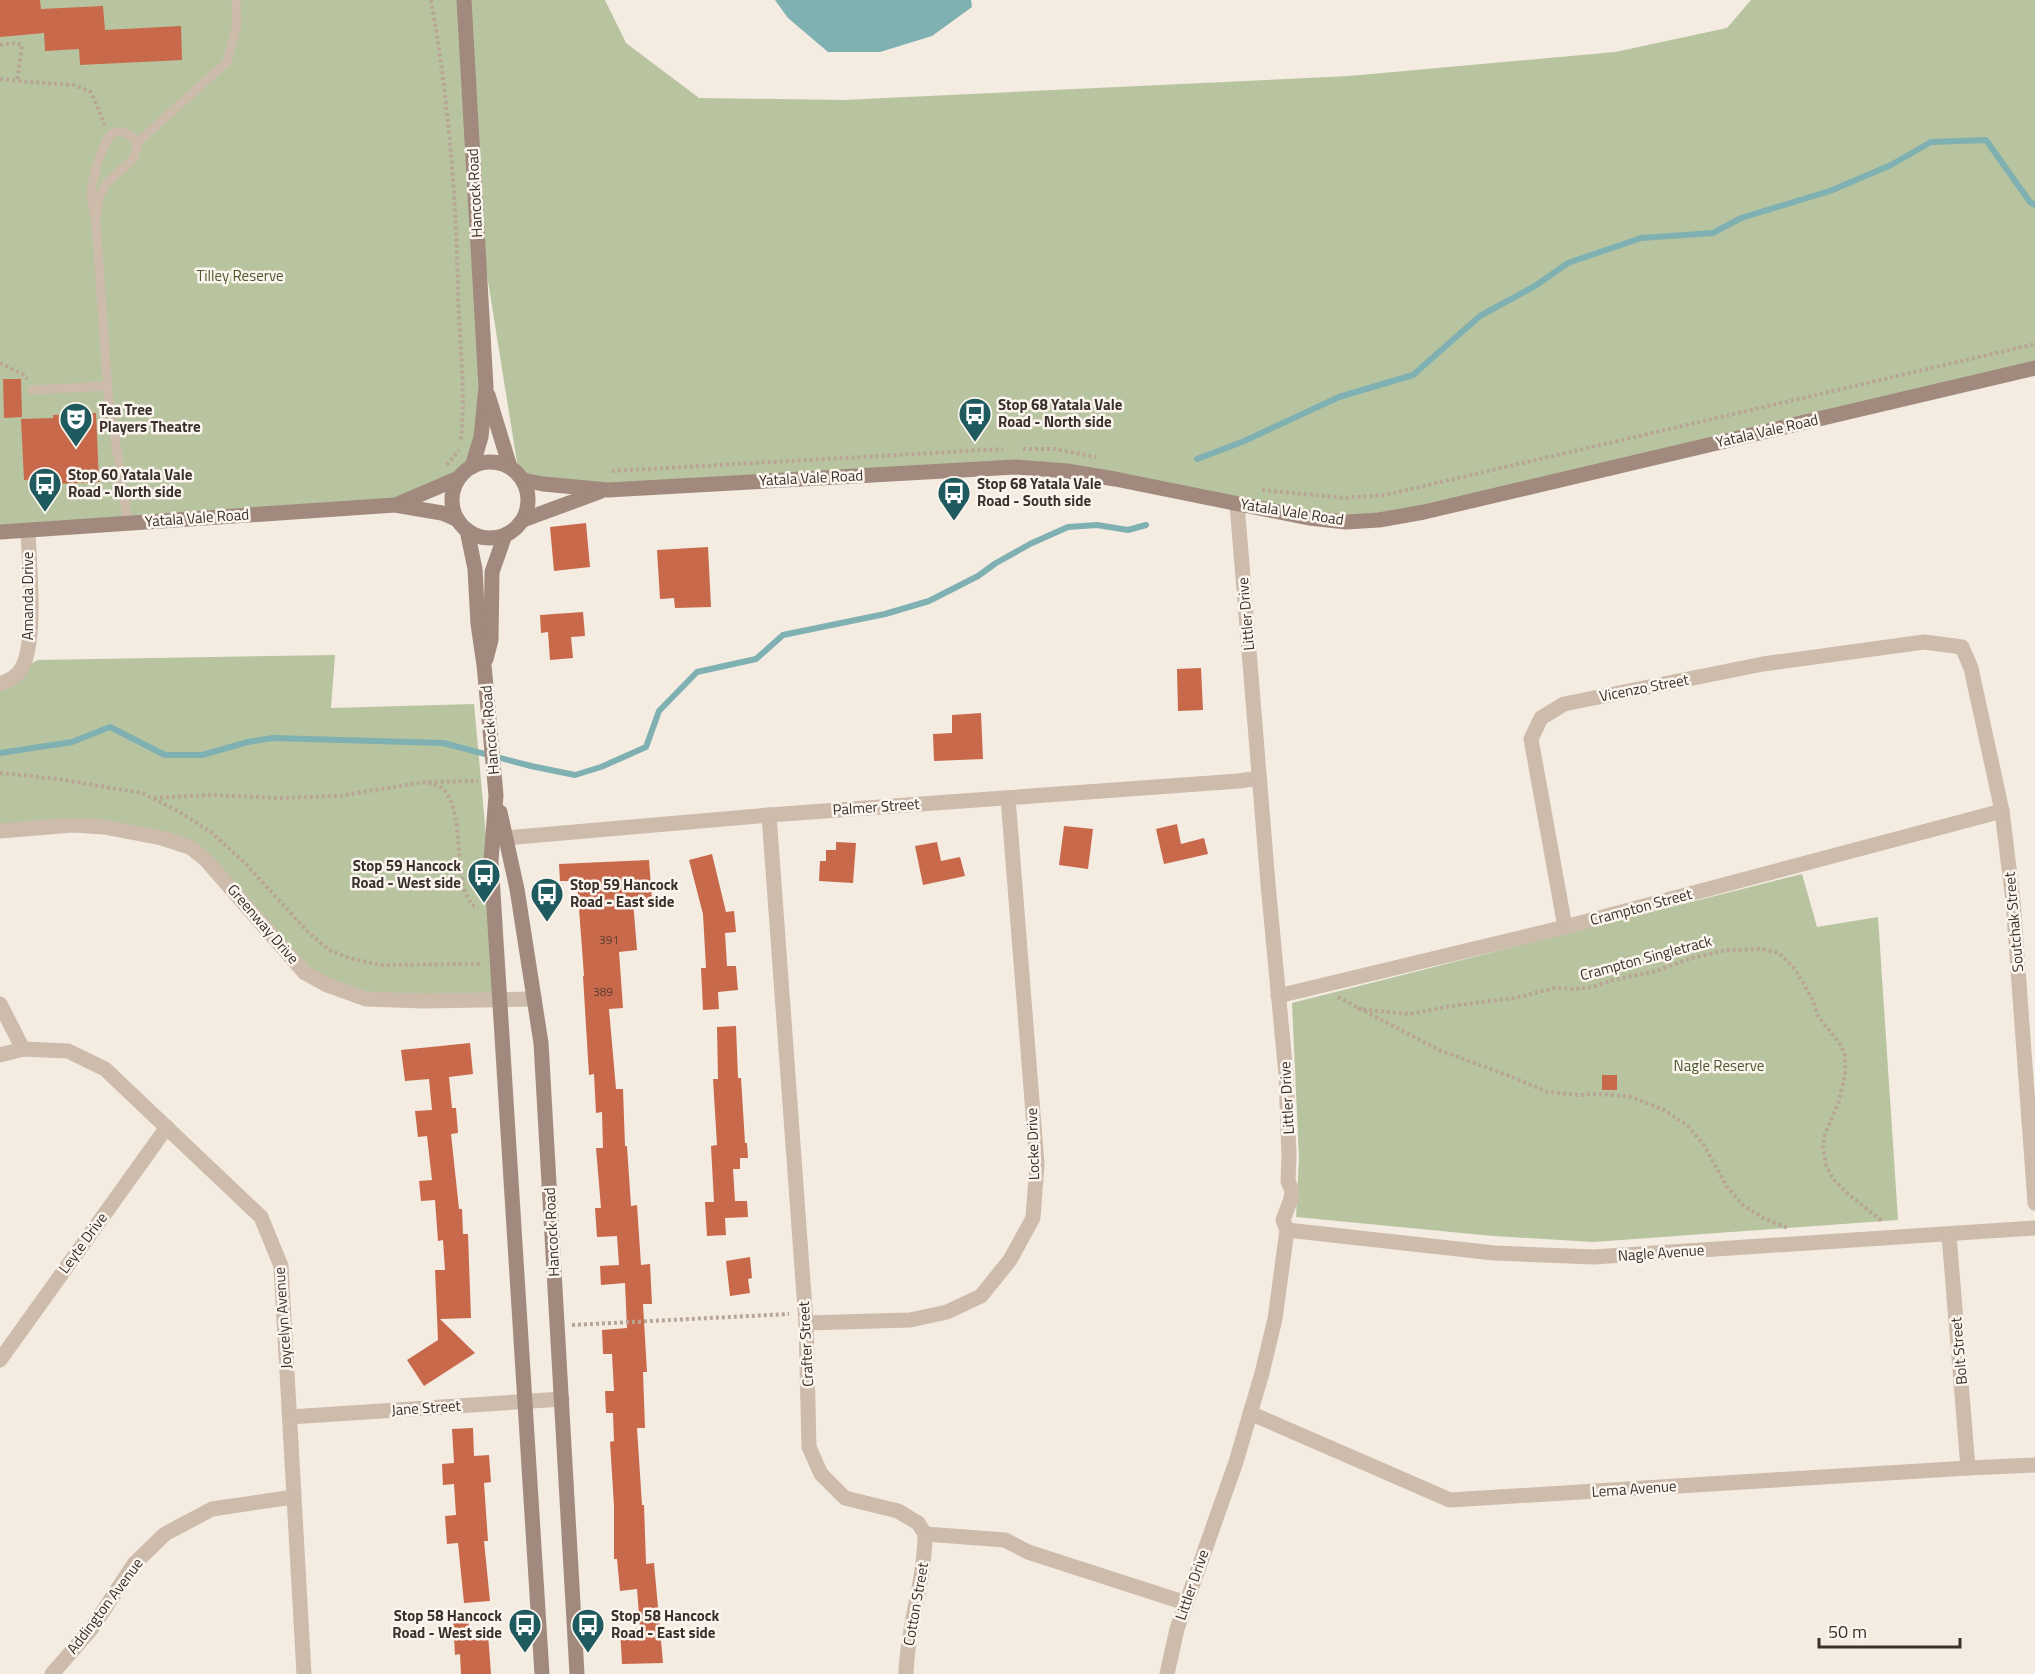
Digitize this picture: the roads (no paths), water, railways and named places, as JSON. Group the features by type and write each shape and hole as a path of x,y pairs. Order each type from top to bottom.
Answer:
{"main road":[{"name":"Hancock Road","path":"464,0 486,387 481,437 472,467"},
{"name":"Yatala Vale Road","path":"523,480 608,490 1015,467 1067,471 1309,518 1346,522 1379,520 1424,512 2035,368"},
{"name":"Hancock Road","path":"486,387 510,467"},
{"path":"494,462 510,467 523,480 528,497 527,509 523,520 505,535 486,537 463,525 453,509 453,496 459,478 472,467 494,462"},
{"name":"Yatala Vale Road","path":"395,505 459,478"},
{"name":"Yatala Vale Road","path":"523,520 608,490"},
{"name":"Yatala Vale Road","path":"0,532 395,505 442,513 463,525"},
{"name":"Hancock Road","path":"463,525 475,569 478,624 484,665 499,838 517,889 541,1043 577,1674"},
{"name":"Hancock Road","path":"484,665 491,640 492,572 505,535"},
{"name":"Hancock Road","path":"499,838 491,861 542,1674"}],"street":[{"name":"Littler Drive","path":"1167,1674 1177,1629 1236,1462 1275,1319 1287,1230 1283,1220 1292,1191 1288,1181 1286,1075 1237,504"},
{"name":"Amanda Drive","path":"0,684 13,678 21,670 27,655 30,636 28,530"},
{"name":"Vicenzo Street","path":"1565,927 1531,739 1541,718 1564,704 1763,664 1924,642 1962,647"},
{"name":"Soutchak Street","path":"1962,647 1971,668 2002,811 2013,901 2035,1203"},
{"name":"Palmer Street","path":"499,838 1259,778"},
{"name":"Locke Drive","path":"805,1318 910,1320 946,1312 981,1296 1010,1260 1033,1218 1036,1164 1008,798"},
{"name":"Crampton Street","path":"1278,996 1565,927 2002,811"},
{"name":"Crafter Street","path":"769,815 805,1318 809,1447 821,1474 846,1498 898,1511 918,1523 925,1534"},
{"name":"Greenway Drive","path":"0,831 73,825 104,827 162,838 190,847 206,860 306,973 327,985 366,999 424,1001 534,999"},
{"path":"0,1004 23,1049"},
{"name":"Joycelyn Avenue","path":"0,1055 23,1049 68,1051 105,1069 261,1217 281,1266 303,1674"},
{"name":"Leyte Drive","path":"0,1360 166,1127"},
{"name":"Nagle Avenue","path":"1287,1230 1494,1253 1594,1257 2035,1228"},
{"name":"Bolt Street","path":"1949,1235 1968,1468"},
{"name":"Jane Street","path":"290,1417 562,1399"},
{"name":"Lema Avenue","path":"1250,1413 1450,1500 2035,1465"},
{"name":"Addington Avenue","path":"52,1674 92,1628 134,1564 165,1534 212,1509 293,1497"},
{"path":"925,1534 1005,1540 1028,1552 1186,1603"},
{"name":"Cotton Street","path":"906,1674 913,1610 925,1558 925,1534"}],"lane":[{"path":"96,221 99,197 105,186 134,158 138,142 227,62 237,26 236,0"},
{"path":"128,523 108,386 92,193 96,167 109,135 116,131 127,133 138,142"},
{"path":"32,390 108,386"}],"water":[{"path":"775,0 971,0 972,7 932,36 880,52 828,52 788,18"}],"waterway":[{"path":"1197,459 1242,442 1339,397 1413,375 1480,316 1535,286 1568,263 1641,238 1713,233 1741,218 1830,191 1891,165 1931,142 1986,140 2030,202 2035,205"},
{"path":"0,753 72,742 110,727 165,755 202,755 248,742 273,738 443,743 575,775 601,767 646,747 659,711 697,672 756,659 783,635 885,614 929,601 978,576 1030,544 1068,527 1097,525 1128,530 1146,525"}],"place":[{"name":"Stop 68 Yatala Vale Road - North side","path":"975,443"},
{"name":"Tea Tree Players Theatre","path":"76,448"},
{"name":"Stop 60 Yatala Vale Road - North side","path":"45,513"},
{"name":"Stop 68 Yatala Vale Road - South side","path":"954,522"},
{"name":"Stop 59 Hancock Road - West side","path":"484,904"},
{"name":"Stop 59 Hancock Road - East side","path":"547,923"},
{"name":"Stop 58 Hancock Road - West side","path":"525,1654"},
{"name":"Stop 58 Hancock Road - East side","path":"588,1654"}],"park label":[{"name":"Tilley Reserve","path":"240,276"},
{"name":"Nagle Reserve","path":"1719,1066"}]}
